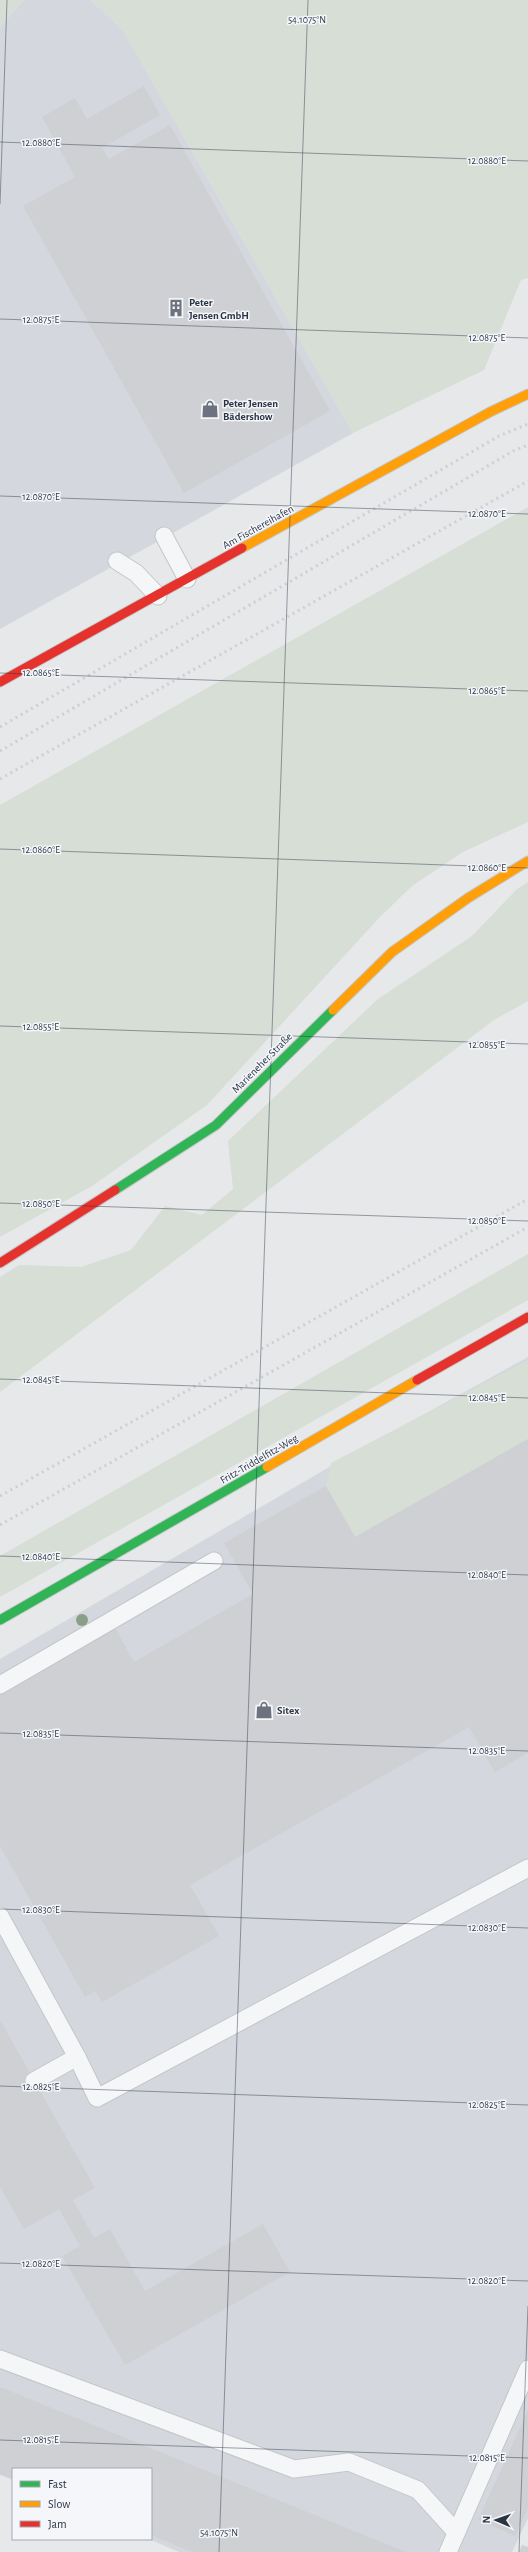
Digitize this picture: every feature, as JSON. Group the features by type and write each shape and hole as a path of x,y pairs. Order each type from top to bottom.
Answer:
{"street":[{"name":"Am Fischereihafen","path":"0,682 490,412 528,394"},
{"name":"Marieneher Straße","path":"0,1263 216,1125 392,952 468,898 528,861"},
{"name":"Fritz-Triddelfitz-Weg","path":"0,1620 336,1429 528,1317"}],"lane":[{"path":"164,536 187,580"},
{"path":"117,561 136,573 158,596"},
{"path":"0,1685 214,1561"},
{"path":"0,1916 77,2057 97,2098 528,1868"},
{"path":"34,2081 77,2057"},
{"path":"0,2359 294,2469 349,2462 418,2490 456,2532"},
{"path":"448,2552 528,2369"}],"shaded area":[{"path":"0,0 24,0 0,27"},
{"path":"24,0 91,0 124,32 353,433 0,629 0,27"},
{"path":"91,0 528,0 528,278 521,280 484,370 353,433 124,32"},
{"path":"528,507 528,822 463,852 412,886 379,918 207,1105 92,1186 0,1237 0,805"},
{"path":"528,882 528,1001 494,1020 0,1392 0,1277 19,1265 81,1267 131,1250 165,1206 202,1215 233,1189 228,1141 378,999 472,936 517,889"},
{"path":"528,1254 528,1300 0,1597 0,1556"},
{"path":"528,1357 528,2518 512,2552 179,2552 151,2540 152,2468 12,2468 12,2480 0,2475 0,1659 350,1455"},
{"path":"528,1360 528,1439 355,1537 326,1486 331,1463"}],"building":[{"name":"Peter Jensen GmbH","path":"144,86 160,115 102,148 109,159 170,125 330,411 184,493 23,206 75,177 42,117 75,98 87,119"},
{"name":"Sitex","path":"528,1439 528,1753 495,1772 469,1727 190,1885 219,1936 102,2002 95,1991 85,1997 0,1846 0,1694 115,1628 134,1662 253,1594 224,1543 326,1486 355,1537"},
{"path":"0,2020 95,2188 73,2200 94,2238 110,2229 145,2291 263,2224 290,2272 125,2365 62,2256 80,2246 59,2209 24,2229 0,2187"},
{"path":"0,2387 406,2552 192,2552 152,2535 152,2468 12,2468 12,2479 0,2474"},
{"path":"528,2410 528,2508 515,2536 478,2520"},
{"path":"522,2545 528,2547 528,2552 519,2552"}],"railway":[{"path":"0,727 499,436 528,424"},
{"path":"0,751 515,450 528,445"},
{"path":"0,779 528,481"},
{"path":"0,1496 528,1199"},
{"path":"0,1525 528,1227"}],"traffic: fast":[{"path":"115,1190 216,1125 333,1010"},
{"path":"0,1620 267,1467"}],"traffic: slow":[{"path":"242,548 490,412 528,394"},
{"path":"333,1010 392,952 468,898 528,861"},
{"path":"267,1467 417,1380"}],"traffic: jam":[{"path":"0,682 242,548"},
{"path":"0,1263 115,1190"},
{"path":"417,1380 528,1317"}],"place":[{"name":"Peter Jensen GmbH","path":"176,308"},
{"name":"Peter Jensen Bädershow","path":"210,409"},
{"name":"Sitex","path":"264,1710"}]}
